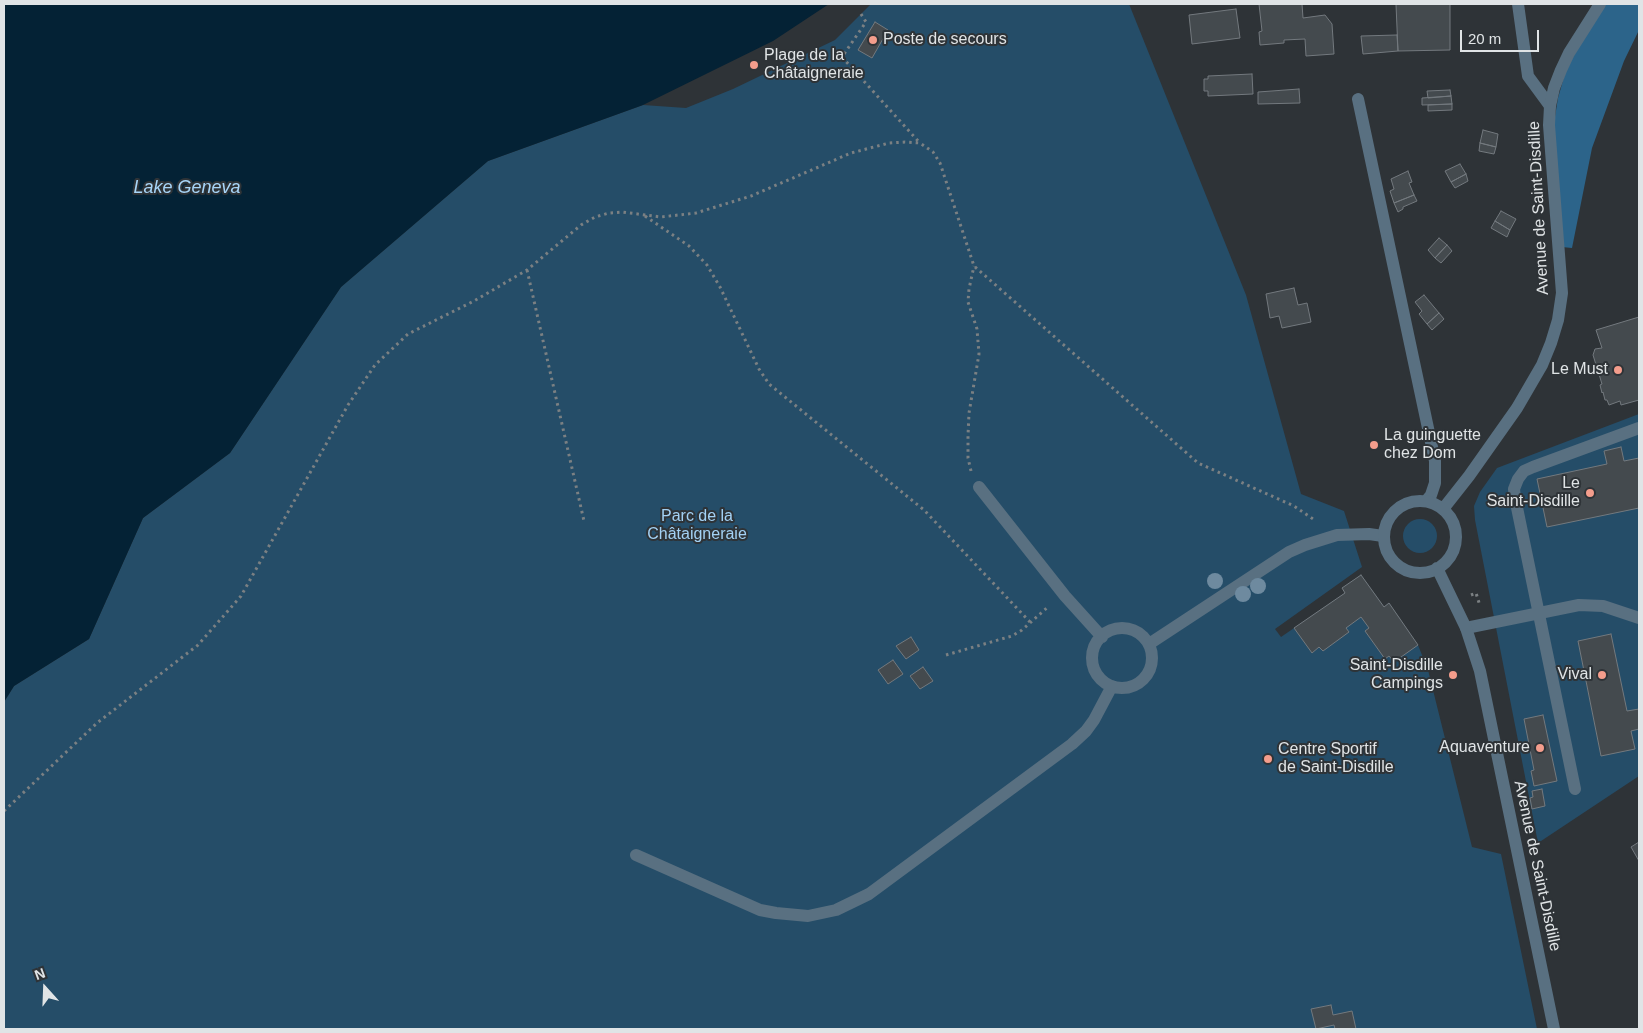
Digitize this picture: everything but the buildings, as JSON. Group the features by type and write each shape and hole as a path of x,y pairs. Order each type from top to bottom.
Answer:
{"street":[{"path":"1518,4 1528,76 1550,106"},
{"name":"Avenue de Saint-Disdille","path":"1443,509 1469,476 1531,386 1542,365 1558,320 1562,292 1549,125 1550,106 1554,88 1569,53 1600,4"},
{"path":"1358,99 1435,460 1435,483 1431,495 1426,501"},
{"path":"1575,789 1514,489 1518,479 1533,466 1639,428"},
{"path":"978,488 1063,594 1102,636"},
{"path":"1411,501 1426,501 1443,509 1453,522 1456,538 1449,558 1437,568 1427,572 1416,573 1400,568 1386,552 1383,536 1387,521 1397,509 1411,501"},
{"path":"1149,644 1289,552 1320,539 1337,535 1369,534 1383,536"},
{"name":"Avenue de Saint-Disdille","path":"1437,568 1466,628 1480,671 1554,1029"},
{"path":"1466,628 1567,606 1591,605 1609,608 1639,618"},
{"path":"1127,629 1140,634 1149,644 1152,660 1147,674 1138,684 1124,688 1112,686 1100,678 1093,663 1094,649 1102,636 1112,630 1127,629"},
{"path":"636,855 760,910 776,914 808,916 836,910 869,894 1072,744 1086,731 1094,720 1112,686"}],"path":[{"path":"861,14 866,22 842,57 920,143 933,152 940,163 974,266 1198,463 1294,506 1337,535"},
{"path":"4,811 97,723 198,644 241,596 348,405 375,365 408,334 474,301 527,270 581,225 595,217 609,212 661,218 696,213 751,196 871,147 889,142 920,143"},
{"path":"645,216 689,246 707,265 720,287 759,369 769,384 924,510 1030,622"},
{"path":"974,266 968,302 977,329 979,354 969,412 967,447 969,466 978,488"},
{"path":"527,270 584,521"},
{"path":"946,655 1012,636 1063,594"}],"green space":[{"name":"Parc de la Châtaigneraie","path":"871,4 1129,4 1246,295 1301,494 1344,511 1362,567 1275,629 1281,637 1345,593 1342,588 1361,575 1384,607 1389,603 1418,645 1428,670 1472,847 1501,854 1537,1029 4,1029 4,702 14,686 89,639 143,518 230,453 341,287 488,161 643,105 686,108 733,89 835,40"},
{"path":"1639,414 1639,776 1538,843 1475,520 1474,506 1480,492 1497,468"},
{"path":"1420,519 1427,520 1432,524 1436,529 1436,543 1432,548 1427,552 1420,553 1413,552 1408,548 1404,543 1403,536 1404,529 1408,524 1413,520"}],"shaded area":[{"path":"1602,4 1639,4 1639,30 1624,61 1592,148 1572,248 1562,247 1554,123 1558,98 1566,70"}],"water":[{"name":"Lake Geneva","path":"4,4 829,4 773,41 643,105 488,161 341,287 230,453 143,518 89,639 14,686 4,702"}],"place":[{"name":"Poste de secours","path":"873,40"},
{"name":"Plage de la Châtaigneraie","path":"754,65"},
{"name":"Le Must","path":"1618,370"},
{"name":"La guinguette chez Dom","path":"1374,445"},
{"name":"Le Saint-Disdille","path":"1590,493"},
{"name":"Saint-Disdille Campings","path":"1453,675"},
{"name":"Vival","path":"1602,675"},
{"name":"Aquaventure","path":"1540,748"},
{"name":"Centre Sportif de Saint-Disdille","path":"1268,759"}]}
